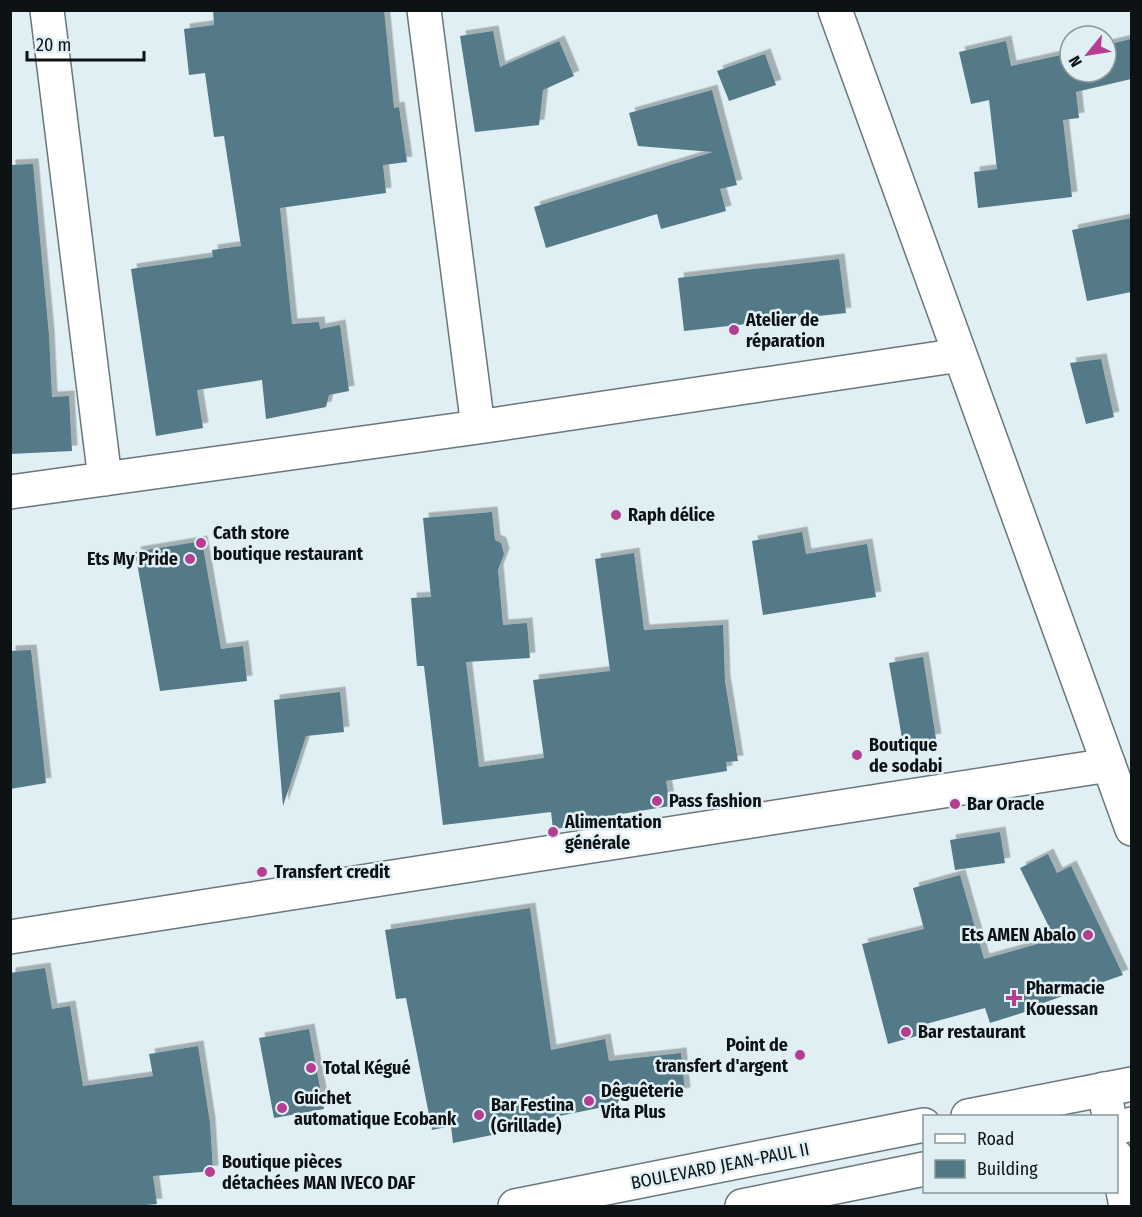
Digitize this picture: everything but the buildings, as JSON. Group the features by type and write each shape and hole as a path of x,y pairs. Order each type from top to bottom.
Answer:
{"street":[{"path":"47,10 105,479"},
{"path":"424,10 478,428"},
{"path":"835,10 1131,829"},
{"path":"10,492 478,428 960,355"},
{"path":"10,937 1108,765"},
{"path":"976,1115 1115,1097"},
{"name":"BOULEVARD JEAN-PAUL II","path":"515,1206 923,1125"},
{"path":"1118,1166 1126,1206"},
{"path":"742,1206 923,1169"}],"place":[{"name":"Atelier de réparation","path":"734,330"},
{"name":"Raph délice","path":"616,515"},
{"name":"Cath store boutique restaurant","path":"201,543"},
{"name":"Ets My Pride","path":"190,559"},
{"name":"Boutique de sodabi","path":"857,755"},
{"name":"Pass fashion","path":"657,801"},
{"name":"Bar Oracle","path":"955,804"},
{"name":"Alimentation générale","path":"553,832"},
{"name":"Transfert credit","path":"262,872"},
{"name":"Ets AMEN Abalo","path":"1088,935"},
{"name":"Pharmacie Kouessan","path":"1014,998"},
{"name":"Bar restaurant","path":"906,1032"},
{"name":"Point de transfert d'argent","path":"800,1055"},
{"name":"Total Kégué","path":"311,1068"},
{"name":"Dêguêterie Vita Plus","path":"589,1101"},
{"name":"Guichet automatique Ecobank","path":"282,1108"},
{"name":"Bar Festina (Grillade)","path":"479,1115"},
{"name":"Boutique pièces détachées MAN IVECO DAF","path":"210,1172"}]}
